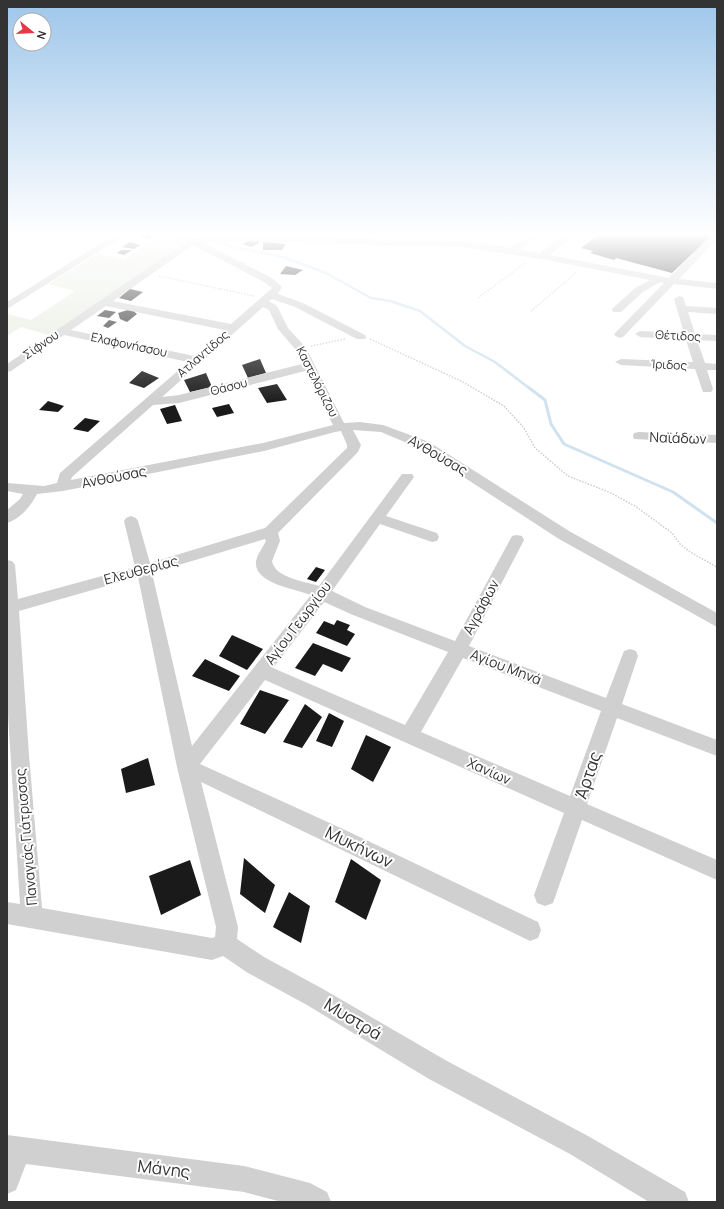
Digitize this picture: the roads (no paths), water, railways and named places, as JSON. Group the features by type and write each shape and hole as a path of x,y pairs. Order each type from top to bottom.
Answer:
{"street":[{"path":"7,306 30,291"},
{"name":"Σίφνου","path":"7,369 119,291"},
{"path":"273,291 267,299 299,305 361,337"},
{"path":"617,310 637,291"},
{"path":"619,335 660,291"},
{"name":"Ατλαντίδος","path":"63,487 65,476 267,299"},
{"name":"Καστελόριζου","path":"267,299 283,329 300,348 342,427 354,446 353,449 270,532"},
{"path":"104,302 233,328"},
{"path":"707,389 681,304 717,311"},
{"name":"Ελαφονήσσου","path":"62,331 196,360"},
{"name":"Θέτιδος","path":"640,334 717,338"},
{"name":"Ίριδος","path":"621,362 717,367"},
{"name":"Θάσου","path":"148,402 179,399 309,366"},
{"name":"Ανθούσας","path":"7,487 32,490 63,487 272,445 342,427 360,426 383,429 424,444 564,535 717,621"},
{"name":"Ναϊάδων","path":"639,436 717,439"},
{"name":"Αγίου Γεωργίου","path":"187,767 322,593 407,477"},
{"path":"7,518 26,502 32,490"},
{"path":"376,518 432,537"},
{"path":"7,913 212,949 225,944 227,927 187,767 144,570 131,521"},
{"name":"Ελευθερίας","path":"12,607 144,570 270,532"},
{"name":"Αγίου Μηνά","path":"270,532 273,542 265,558 265,568 275,578 322,593 346,606 717,748"},
{"name":"Αγράφων","path":"409,734 459,649 517,540"},
{"name":"Παναγιάς Γιάτρισσας","path":"7,565 12,607 9,638 32,917"},
{"name":"Άρτας","path":"545,895 630,656"},
{"name":"Χανίων","path":"262,671 717,870"},
{"name":"Μυκήνων","path":"187,767 336,836 530,930"},
{"name":"Μυστρά","path":"225,944 256,965 315,997 438,1070 579,1145 674,1202"},
{"path":"7,1181 12,1149"},
{"name":"Μάνης","path":"12,1149 244,1179 300,1193 317,1202"}],"waterway":[{"path":"359,291 371,298 390,301 420,311 465,346 495,362 529,388"},
{"path":"528,387 545,400 551,424 564,444 673,492 717,523"}]}
